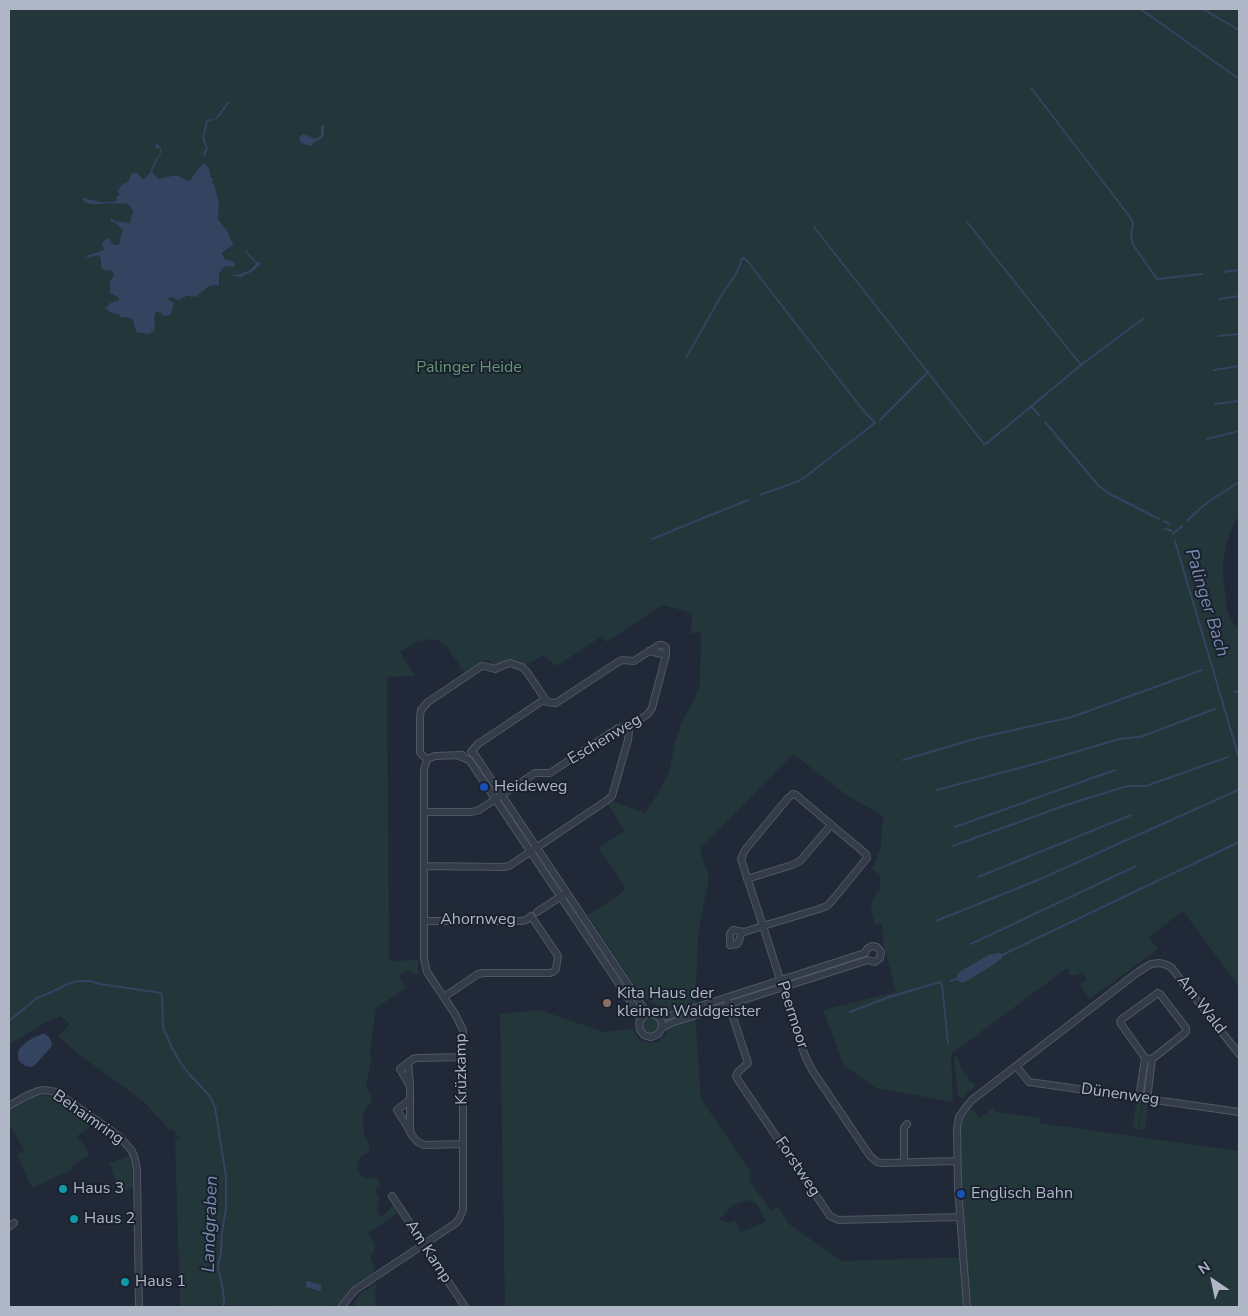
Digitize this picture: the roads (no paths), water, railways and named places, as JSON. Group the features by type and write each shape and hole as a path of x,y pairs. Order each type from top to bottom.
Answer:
{"street":[{"name":"Eschenweg","path":"424,812 472,812 479,810 536,773 550,773 618,728 624,726 627,728 650,712 666,655 666,647 663,645 657,646 634,661 622,660 618,662 560,701 551,703 545,699"},
{"path":"510,663 522,667 545,699 478,744 471,752 459,756 435,756 427,760 420,752 421,710 428,702 480,667 484,666 495,669 510,663"},
{"path":"424,866 506,866 612,796 628,740 629,732 627,728"},
{"path":"471,752 475,755 498,797"},
{"path":"459,756 470,762 498,797 533,849 639,1014 640,1030 646,1036 654,1036 671,1023 727,1001"},
{"name":"Krüzkamp","path":"341,1307 347,1304 355,1290 456,1222 462,1214 464,1042 462,1026 426,968 424,959 424,770 427,760"},
{"name":"Peermoor","path":"831,825 793,794 742,854 741,859 806,1058 812,1070 876,1162 956,1161"},
{"path":"744,932 826,906 867,858 866,854 831,825 800,861 747,879"},
{"path":"563,895 645,1010 658,1017 727,1001 866,957"},
{"name":"Ahornweg","path":"424,921 526,920 563,895"},
{"name":"Ahornweg","path":"444,997 478,974 553,972 557,965 558,956 534,915"},
{"name":"Am Wald","path":"1016,1066 1144,967 1159,963 1174,971 1239,1054"},
{"path":"1139,1098 1148,1059 1186,1031 1158,993 1120,1022 1148,1059 1147,1099"},
{"name":"Forstweg","path":"727,1001 748,1063 736,1076 830,1216 839,1220 960,1217"},
{"path":"640,1020 644,1016 651,1014"},
{"path":"658,1017 662,1028"},
{"path":"410,1132 408,1063 417,1058 463,1057"},
{"path":"966,1307 956,1161 959,1117 972,1100 1016,1066"},
{"name":"Dünenweg","path":"1016,1066 1029,1082 1236,1112"},
{"name":"Behaimring","path":"9,1106 38,1090 56,1092 120,1137 132,1151 137,1170 139,1307"},
{"path":"410,1100 397,1110 418,1142 424,1144 463,1144"},
{"path":"904,1162 904,1128 907,1124"},
{"name":"Am Kamp","path":"392,1196 465,1307"}],"water":[{"path":"228,101 229,103 219,117 208,122 204,137 208,149 204,156 203,153 206,148 202,139 205,124 207,120 215,118"},
{"path":"321,125 324,126 324,135 321,139 314,142 311,146 300,142 299,137 303,134 318,138 321,135"},
{"path":"156,144 159,145 162,151 152,171 159,179 176,175 188,181 203,163 207,165 210,176 213,179 212,182 219,205 218,219 227,231 233,244 222,254 225,259 235,263 234,267 225,266 222,269 219,274 219,285 209,286 196,297 187,296 179,300 170,297 168,299 174,303 171,314 163,316 160,312 156,312 154,331 148,334 136,332 133,320 130,318 121,317 108,311 108,309 104,309 110,303 119,300 119,298 110,293 110,281 114,275 112,271 103,270 99,255 84,259 89,255 104,250 103,242 107,238 110,239 112,244 117,245 120,242 123,230 114,222 111,222 111,219 130,223 133,211 128,204 90,204 82,199 101,202 116,201 117,196 120,195 117,192 121,185 129,180 131,174 137,173 143,179 150,173 160,153 160,149 155,148"},
{"path":"245,250 261,264 253,271 241,277 233,276 234,274 238,275 250,270 256,264"},
{"path":"997,953 1002,955 1002,958 993,965 963,983 956,979 961,971 988,955"},
{"path":"42,1034 49,1037 52,1043 51,1047 34,1066 25,1066 18,1058 20,1048 29,1040"},
{"path":"306,1282 321,1285 321,1290 306,1287"}],"waterway":[{"path":"1203,9 1239,30"},
{"path":"1142,10 1239,79"},
{"path":"1031,88 1130,217 1133,223 1131,236 1133,245 1157,279 1202,274"},
{"path":"967,222 1081,365"},
{"path":"814,227 984,444 1081,365 1144,318"},
{"path":"686,358 744,258 875,423 799,481 760,495"},
{"path":"1224,272 1239,270"},
{"path":"1219,299 1239,296"},
{"path":"1219,336 1239,334"},
{"path":"1214,370 1239,366"},
{"path":"880,420 927,373"},
{"path":"1215,404 1239,401"},
{"path":"1032,407 1039,415"},
{"path":"1045,422 1098,485 1108,493 1159,519"},
{"path":"1207,439 1239,431"},
{"path":"1187,521 1202,507 1239,482"},
{"path":"652,539 748,500"},
{"name":"Palinger Bach","path":"1164,521 1170,524"},
{"path":"1173,534 1182,526"},
{"name":"Palinger Bach","path":"1165,529 1172,531"},
{"name":"Palinger Bach","path":"1175,541 1239,758"},
{"path":"903,760 978,738 1072,717 1202,670"},
{"path":"1234,692 1239,691"},
{"path":"937,790 1119,739 1140,737 1215,709"},
{"path":"953,846 1069,804 1124,787 1146,786 1228,757"},
{"path":"955,827 1115,770"},
{"path":"936,921 1038,880 1238,790"},
{"path":"978,877 1131,815"},
{"path":"1002,955 1239,842"},
{"path":"971,944 1136,866"},
{"path":"951,981 956,979"},
{"name":"Landgraben","path":"9,1021 37,998 77,981 90,981 161,993 163,1028 172,1048 189,1074 209,1095 215,1107 226,1177 226,1208 218,1267 223,1290 224,1303 222,1307"},
{"path":"850,1012 889,997 940,982 942,985 948,1043"}],"place":[{"name":"Heideweg","path":"484,787"},
{"name":"Kita Haus der kleinen Waldgeister","path":"607,1003"},
{"name":"Haus 3","path":"63,1189"},
{"name":"Englisch Bahn","path":"961,1194"},
{"name":"Haus 2","path":"74,1219"},
{"name":"Haus 1","path":"125,1282"}],"park label":[{"name":"Palinger Heide","path":"469,368"}]}
